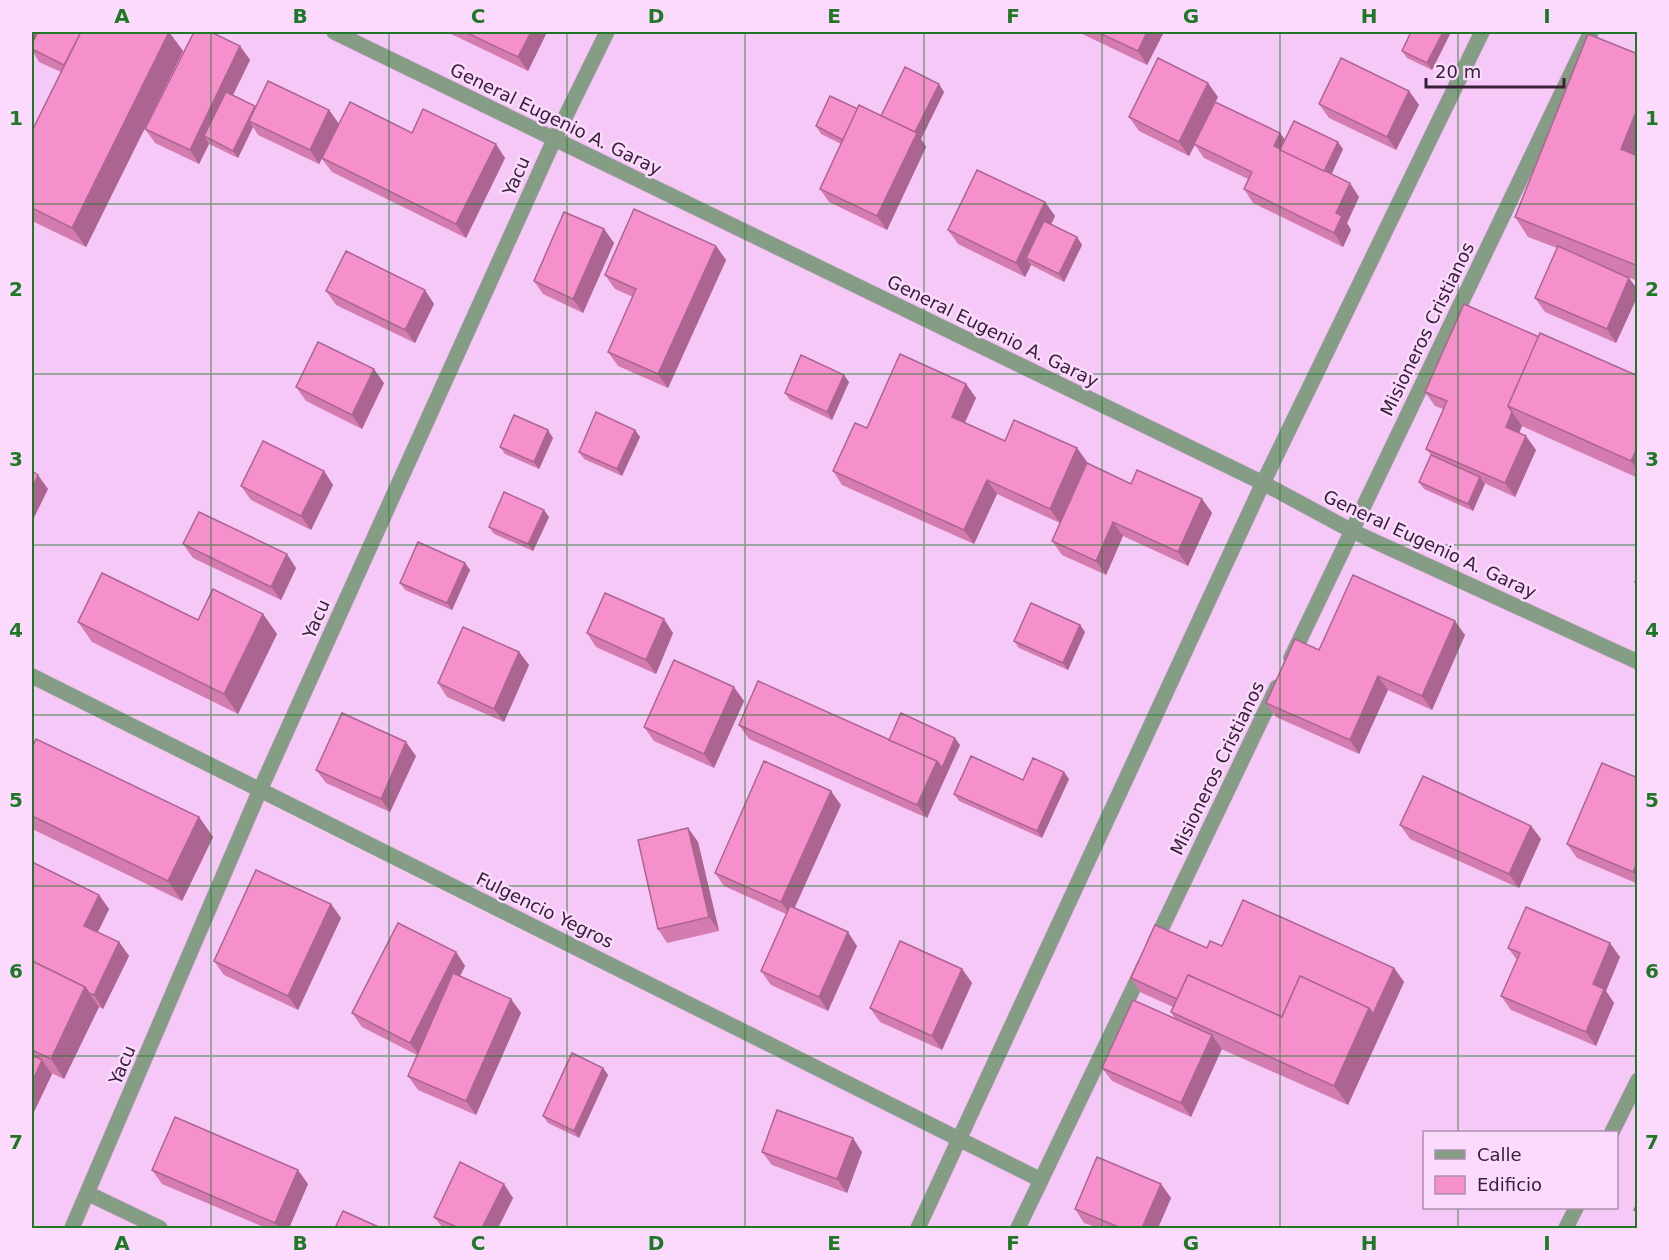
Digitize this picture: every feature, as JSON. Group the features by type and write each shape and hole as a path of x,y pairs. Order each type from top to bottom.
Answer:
{"street":[{"name":"General Eugenio A. Garay","path":"334,32 1263,483 1352,531 1638,662"},
{"name":"Yacu","path":"72,1228 89,1194 260,790 554,140 608,32"},
{"path":"918,1228 1263,483 1482,32"},
{"name":"Misioneros Cristianos","path":"1018,1228 1591,32"},
{"name":"Fulgencio Yegros","path":"32,676 961,1138 1041,1180"},
{"path":"1612,1131 1638,1080"},
{"path":"89,1194 160,1228"},
{"path":"1566,1228 1576,1209"}],"building":[{"path":"38,32 81,32 64,65 32,49"},
{"path":"81,32 169,32 72,228 32,208 32,131"},
{"path":"194,32 211,32 240,46 190,150 145,129"},
{"path":"465,32 531,32 518,57"},
{"path":"1097,32 1147,32 1138,51"},
{"path":"1411,32 1443,32 1427,63 1402,51"},
{"path":"1588,34 1638,54 1638,107 1621,149 1638,156 1638,266 1515,217"},
{"path":"1158,58 1208,83 1179,142 1129,117"},
{"path":"1341,58 1409,91 1387,137 1319,104"},
{"path":"905,67 939,84 915,132 881,116"},
{"path":"268,81 329,110 310,150 249,121"},
{"path":"226,92 255,106 233,151 204,136"},
{"path":"830,96 858,109 843,140 816,126"},
{"path":"350,102 412,133 423,109 496,144 456,224 322,158"},
{"path":"1215,102 1280,133 1274,146 1350,183 1336,213 1342,216 1334,233 1244,189 1252,172 1194,144"},
{"path":"859,105 917,133 877,216 820,189"},
{"path":"1294,121 1338,142 1324,171 1280,150"},
{"path":"977,170 1045,202 1016,263 948,230"},
{"path":"634,209 716,246 658,374 608,352 636,289 605,275"},
{"path":"564,212 604,229 573,299 534,281"},
{"path":"1044,221 1077,237 1059,274 1026,258"},
{"path":"1558,246 1629,278 1607,329 1535,298"},
{"path":"346,251 425,290 405,330 326,291"},
{"path":"1464,304 1539,337 1508,406 1512,412 1506,427 1526,436 1505,483 1426,449 1447,401 1425,392"},
{"path":"1540,333 1638,376 1638,446 1631,461 1508,406"},
{"path":"318,342 374,369 352,415 296,387"},
{"path":"900,354 966,384 952,417 1005,441 1014,420 1077,448 1050,509 987,480 964,530 833,471 855,423 867,428"},
{"path":"801,355 844,375 827,412 785,393"},
{"path":"596,412 635,430 617,469 579,452"},
{"path":"514,415 548,430 534,462 500,447"},
{"path":"263,441 324,471 301,516 241,486"},
{"path":"1431,455 1480,477 1468,504 1419,482"},
{"path":"1087,463 1131,484 1137,470 1202,499 1178,552 1113,522 1096,561 1052,541"},
{"path":"32,471 38,475 32,489"},
{"path":"504,492 544,510 528,544 489,527"},
{"path":"199,512 287,554 271,587 183,544"},
{"path":"418,542 465,563 447,603 400,583"},
{"path":"102,573 198,620 213,589 263,614 224,694 78,622"},
{"path":"1353,575 1455,621 1422,696 1378,676 1350,740 1266,703 1295,639 1319,650"},
{"path":"605,593 664,619 646,660 587,633"},
{"path":"1031,603 1080,625 1063,663 1014,641"},
{"path":"463,627 519,652 494,709 438,683"},
{"path":"674,660 734,687 704,754 644,727"},
{"path":"758,681 937,761 917,805 739,725"},
{"path":"342,713 406,742 381,799 316,770"},
{"path":"901,713 955,738 942,768 937,761 889,740"},
{"path":"36,739 199,817 168,881 32,816 32,748"},
{"path":"971,756 1023,780 1033,758 1064,772 1037,831 954,794"},
{"path":"764,761 831,791 781,902 715,873"},
{"path":"1602,763 1638,778 1638,861 1633,872 1567,844"},
{"path":"1423,776 1531,826 1509,874 1400,825"},
{"path":"688,828 709,917 658,929 638,840"},
{"path":"32,862 99,895 84,926 119,942 94,995 89,993 85,987 32,961"},
{"path":"256,870 331,904 288,996 214,961"},
{"path":"1243,900 1394,968 1373,1014 1369,1008 1300,976 1282,1017 1188,975 1177,999 1131,978 1155,925 1207,948 1210,941 1222,946"},
{"path":"790,906 848,932 819,997 761,971"},
{"path":"1526,907 1610,943 1593,984 1604,989 1586,1032 1501,996 1520,953 1508,948"},
{"path":"398,923 456,952 410,1043 352,1013"},
{"path":"900,941 962,969 932,1036 870,1008"},
{"path":"32,961 85,987 51,1059 32,1050"},
{"path":"453,973 511,999 466,1101 408,1076"},
{"path":"1188,975 1282,1017 1300,976 1369,1008 1334,1086 1171,1012"},
{"path":"1133,1000 1212,1035 1181,1103 1102,1068"},
{"path":"572,1053 603,1068 574,1131 543,1116"},
{"path":"32,1055 42,1060 32,1082"},
{"path":"777,1110 853,1138 837,1179 762,1152"},
{"path":"175,1117 298,1170 275,1223 152,1170"},
{"path":"1097,1157 1161,1184 1142,1228 1121,1228 1075,1209"},
{"path":"460,1162 504,1184 482,1228 459,1228 434,1217"},
{"path":"343,1211 381,1228 335,1228"}]}
